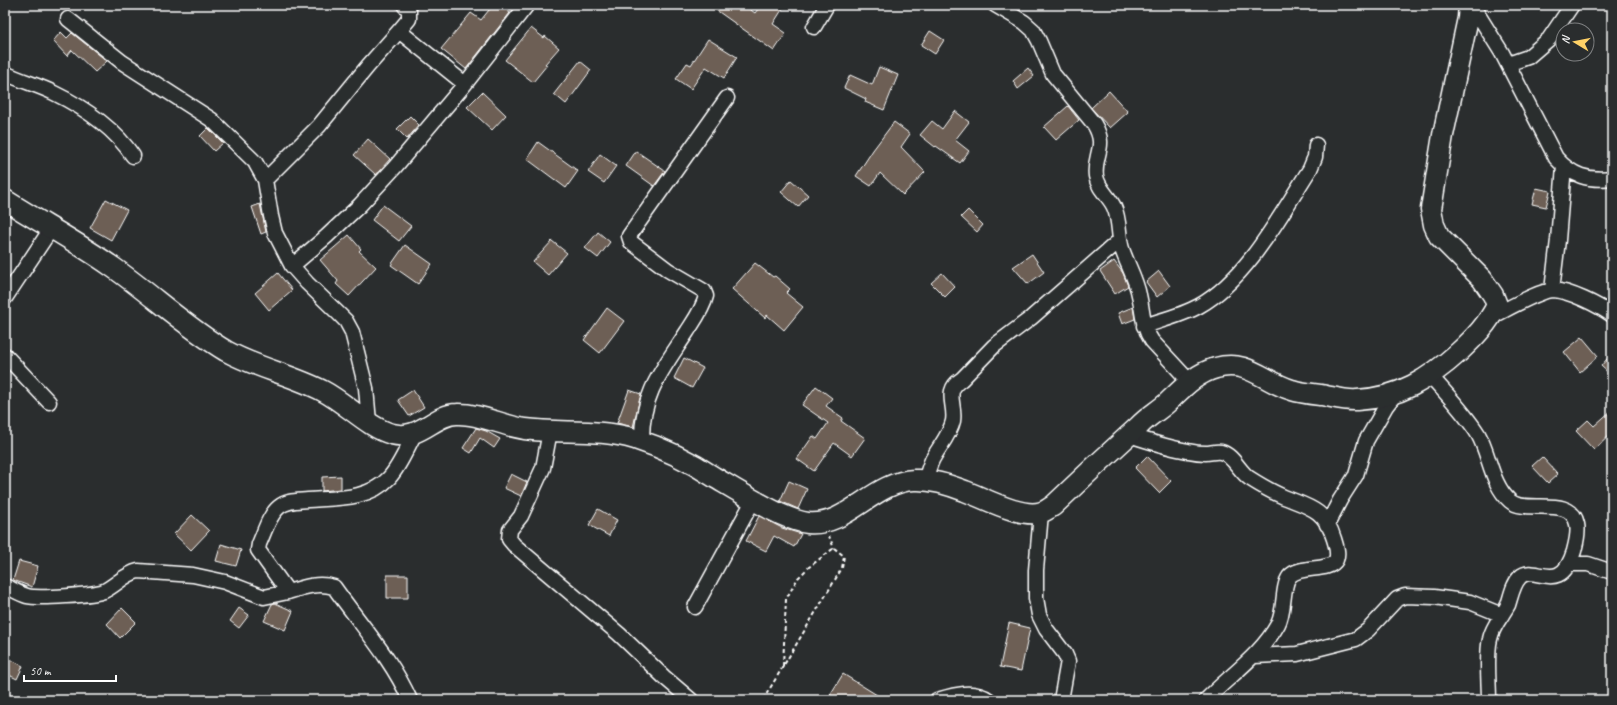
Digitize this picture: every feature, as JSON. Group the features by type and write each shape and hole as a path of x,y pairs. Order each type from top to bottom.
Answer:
{"street":[{"path":"265,180 319,126 407,21 409,10 404,5"},
{"path":"292,266 321,242 395,167 465,84 527,5"},
{"path":"814,27 827,5"},
{"path":"995,5 1024,22 1033,30 1053,74 1098,131 1101,143 1096,177 1102,191 1114,207 1120,240 1139,294 1144,326 1147,335 1190,382"},
{"path":"1470,5 1508,64 1556,158 1564,166 1579,176 1603,179 1612,178"},
{"path":"5,200 113,267 193,328 225,350 257,365 323,391 382,430 393,434 406,436 415,433 449,414 456,414 471,415 513,427 550,431 617,434 666,450 712,475 753,500 796,521 809,524 837,518 877,491 894,484 914,480 936,482 963,490 1005,508 1027,513 1041,513 1053,506 1129,435 1190,382 1216,368 1238,366 1249,368 1291,390 1345,400 1357,400 1396,393 1416,384 1471,341 1491,317 1497,305 1493,295 1482,280 1439,236 1434,225 1431,209 1443,135 1465,35 1470,5"},
{"path":"1508,64 1528,57 1549,39 1572,5"},
{"path":"68,19 122,62 184,100 212,120 255,162 265,180 271,216 276,233 292,266 307,283 346,321 352,332 366,388 369,422"},
{"path":"399,31 465,84"},
{"path":"5,73 54,93 88,113 118,137 133,156"},
{"path":"642,441 642,423 652,388 697,316 706,296 704,291 668,270 631,242 629,236 727,98"},
{"path":"1144,326 1198,307 1212,298 1241,270 1260,246 1310,169 1315,157 1316,145"},
{"path":"1552,290 1564,166"},
{"path":"5,298 51,229"},
{"path":"925,481 931,462 953,423 951,394 952,388 956,383 962,379 994,346 1031,318 1120,240"},
{"path":"1491,317 1533,296 1552,290 1578,296 1604,309 1612,315"},
{"path":"5,355 49,402"},
{"path":"1430,374 1477,432 1486,451 1497,483 1504,495 1512,502 1521,506 1552,506 1566,511 1573,516 1577,522 1578,530 1576,544 1570,564 1557,575 1548,577 1530,573 1524,574 1516,582 1508,605 1490,639 1490,700"},
{"path":"1327,525 1340,500 1356,475 1366,441 1386,406 1396,393"},
{"path":"550,431 543,468 521,516 510,530 509,539 514,545 619,634 664,677 692,700"},
{"path":"288,592 258,550 259,544 274,512 289,501 348,498 375,489 389,478 403,457 415,433"},
{"path":"1129,435 1187,451 1206,453 1214,451 1227,455 1238,468 1250,478 1274,492 1316,510 1333,535 1337,551 1335,562 1330,565 1310,568 1294,573 1289,577 1286,584 1284,606 1279,622 1270,638 1254,656 1206,700"},
{"path":"695,607 753,500"},
{"path":"1041,513 1036,570 1036,598 1039,615 1046,629 1065,654 1068,661 1068,669 1060,700"},
{"path":"1570,564 1588,564 1612,572"},
{"path":"5,586 27,596 41,598 94,593 104,591 133,572 138,571 193,575 225,582 264,597 312,585 328,585 334,587 386,659 403,684 410,700"},
{"path":"1254,656 1298,654 1356,639 1368,630 1397,599 1405,596 1434,597 1470,602 1502,615"},
{"path":"937,700 968,693 983,696 989,700"}],"path":[{"path":"763,700 842,568 844,556 834,548 822,522"},
{"path":"783,667 786,599 798,578 834,548"}],"building":[{"path":"493,5 500,5 510,13 466,69 441,49 471,13 481,20"},
{"path":"709,5 744,5 755,13 761,5 785,5 773,24 786,33 774,51"},
{"path":"531,28 544,38 545,36 559,48 545,64 547,65 533,82 505,60"},
{"path":"930,31 944,40 935,54 921,45"},
{"path":"61,32 67,38 72,33 107,61 95,72 72,50 67,56 53,41"},
{"path":"708,39 737,57 724,78 706,67 691,89 676,79 687,63 691,65"},
{"path":"580,61 591,70 566,104 554,94"},
{"path":"879,67 898,75 884,110 865,102 866,99 844,88 850,75 872,85"},
{"path":"1028,68 1034,76 1018,89 1013,81"},
{"path":"1109,91 1128,112 1110,128 1091,108"},
{"path":"482,92 506,115 492,130 467,107"},
{"path":"1068,106 1079,120 1056,140 1044,127"},
{"path":"955,111 969,122 955,140 969,151 960,163 936,146 935,147 920,135 932,121 942,129"},
{"path":"410,116 419,125 407,139 397,129"},
{"path":"894,122 910,134 901,147 925,172 903,195 880,173 871,186 856,176"},
{"path":"208,128 223,143 214,151 200,136"},
{"path":"368,139 390,159 376,175 354,155"},
{"path":"538,142 578,171 566,188 527,159"},
{"path":"636,151 665,171 654,186 626,166"},
{"path":"600,154 616,166 604,183 588,172"},
{"path":"791,180 808,195 798,207 781,192"},
{"path":"1536,188 1550,191 1546,207 1532,204"},
{"path":"106,199 127,210 111,240 90,228"},
{"path":"260,204 266,232 261,234 252,207"},
{"path":"383,205 411,226 399,241 372,220"},
{"path":"968,210 983,225 977,232 961,217"},
{"path":"598,232 610,242 598,258 585,248"},
{"path":"349,235 361,249 359,251 376,267 349,296 336,284 338,281 320,260"},
{"path":"552,241 567,253 548,275 533,262"},
{"path":"405,245 432,264 418,284 391,265"},
{"path":"1032,254 1044,272 1028,284 1013,267"},
{"path":"1114,261 1123,273 1128,286 1115,294 1100,271"},
{"path":"755,263 773,277 775,276 790,289 786,293 803,307 784,330 767,315 765,318 732,289"},
{"path":"1159,271 1170,286 1157,297 1146,282"},
{"path":"278,273 292,290 269,310 255,293"},
{"path":"942,273 955,287 945,297 931,283"},
{"path":"1133,307 1135,319 1122,324 1118,313"},
{"path":"607,308 624,321 600,353 584,340"},
{"path":"1582,337 1598,356 1580,372 1564,352"},
{"path":"1612,353 1612,376 1601,366"},
{"path":"684,358 703,368 692,388 674,378"},
{"path":"816,386 832,398 826,406 843,418 841,421 865,438 852,456 834,443 814,471 797,459 813,436 817,439 828,423 802,405"},
{"path":"413,390 424,407 409,416 398,400"},
{"path":"629,390 641,394 633,427 617,423"},
{"path":"1612,410 1612,433 1594,450 1576,431 1588,420 1594,426"},
{"path":"476,428 486,431 500,439 494,448 480,438 471,453 463,448"},
{"path":"1147,456 1171,481 1159,493 1135,468"},
{"path":"1542,457 1558,474 1548,483 1532,466"},
{"path":"511,474 527,482 521,496 504,488"},
{"path":"341,476 341,489 322,491 322,477"},
{"path":"789,481 807,489 798,509 780,501"},
{"path":"598,509 617,520 609,536 589,525"},
{"path":"192,515 209,531 191,550 174,534"},
{"path":"759,516 782,528 801,534 794,547 774,536 766,551 746,541"},
{"path":"221,544 241,550 236,566 216,561"},
{"path":"19,561 38,566 32,587 13,580"},
{"path":"387,575 408,575 408,598 387,598"},
{"path":"275,603 293,611 285,630 264,621 272,604"},
{"path":"122,608 136,622 120,638 107,624"},
{"path":"239,608 249,615 239,628 230,621"},
{"path":"1009,623 1030,628 1021,671 1000,667"},
{"path":"8,658 23,666 17,679 5,673 5,664"},
{"path":"843,674 885,700 838,700 830,695"}]}
